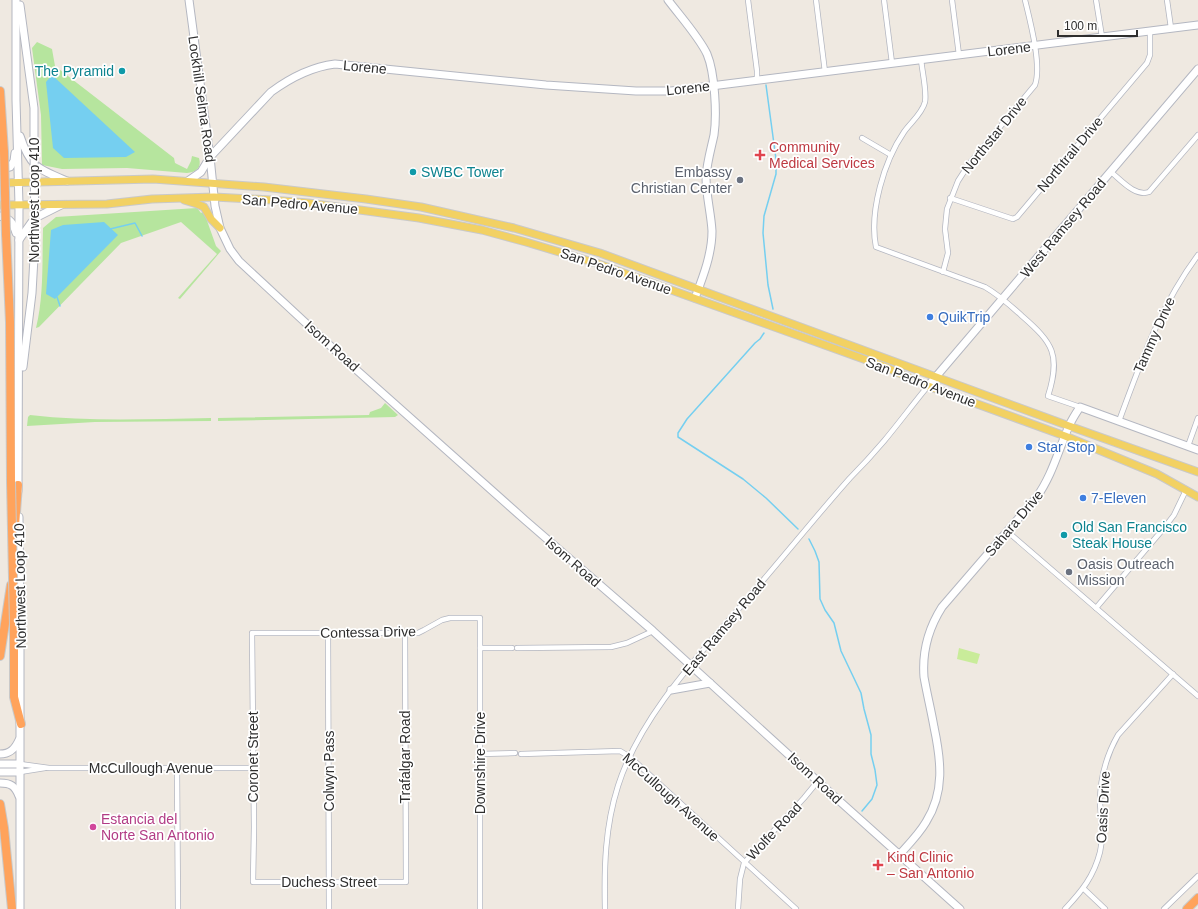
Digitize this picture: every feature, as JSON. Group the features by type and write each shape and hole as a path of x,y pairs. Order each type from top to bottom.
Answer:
{"highway":[{"path":"0,92 4,152 15,484 14,697 21,724"},
{"path":"0,656 10,588 15,484"},
{"path":"0,804 4,828 12,909"},
{"path":"1187,909 1198,898"}],"main road":[{"name":"San Pedro Avenue","path":"0,183 153,179 213,182 312,192 413,206 486,222 572,244 600,253 1198,472"},
{"name":"San Pedro Avenue","path":"0,205 107,204 152,199 214,197 286,201 395,214 478,229 596,263 883,366 928,386 1065,436 1157,474 1198,497"},
{"path":"181,198 204,207 211,219 220,228"},
{"path":"395,214 396,204"},
{"path":"411,217 413,206"},
{"path":"819,343 822,335"}],"street":[{"name":"Northwest Loop 410","path":"16,0 19,205 19,399 15,484 20,587 20,909"},
{"name":"Northwest Loop 410","path":"19,399 32,292 35,240 34,108 20,0"},
{"name":"Lockhill Selma Road","path":"189,0 214,197"},
{"path":"668,0 707,54 712,71 715,124 706,178 712,232 708,262 695,298"},
{"path":"748,0 757,80"},
{"path":"816,0 825,72"},
{"path":"884,0 892,63"},
{"path":"952,0 959,55"},
{"name":"Northstar Drive","path":"943,272 948,253 946,219 950,198 958,181 966,169 1035,85 1038,78 1032,31 1025,0"},
{"path":"1096,0 1102,37"},
{"path":"1167,0 1171,28"},
{"name":"Lorene","path":"188,181 201,172 210,157 271,92 302,73 323,66 335,64 546,85 671,92 921,59 1198,25"},
{"name":"Northtrail Drive","path":"950,198 1013,219 1016,217 1147,64 1150,55 1150,31"},
{"path":"921,59 924,102 922,110 905,131 891,155 883,176 876,208 876,247 985,287 1003,300 1040,332 1050,347 1053,357 1054,368 1048,396 1198,450"},
{"name":"West Ramsey Road","path":"928,386 1003,300 1198,69"},
{"path":"0,170 10,167 14,161 17,128"},
{"path":"17,128 29,159 37,167 68,182"},
{"path":"1111,172 1133,190 1141,194 1149,192 1198,135"},
{"path":"862,138 891,155"},
{"name":"Isom Road","path":"214,197 220,228 230,249 244,266 525,520 653,631 960,909"},
{"path":"18,241 37,217 61,205"},
{"path":"0,216 10,220 13,223 18,241"},
{"name":"Tammy Drive","path":"1119,421 1150,339 1166,303 1186,270 1198,255"},
{"name":"East Ramsey Road","path":"605,909 604,872 610,814 618,785 641,736 671,690 845,484 881,445 928,386"},
{"name":"Sahara Drive","path":"899,855 922,829 927,821 936,802 940,782 941,766 939,751 924,677 924,654 932,625 942,607 1008,532 1044,488 1069,426 1080,407"},
{"path":"1188,446 1198,418"},
{"path":"1096,608 1174,515 1186,490"},
{"path":"1008,532 1198,696"},
{"name":"Contessa Drive","path":"252,633 418,633 442,620 450,618 480,618"},
{"name":"Downshire Drive","path":"480,618 480,909"},
{"path":"480,648 611,647 627,643 653,631"},
{"name":"Trafalgar Road","path":"405,632 406,882"},
{"name":"Coronet Street","path":"252,633 254,827 253,882"},
{"name":"Colwyn Pass","path":"328,633 329,909"},
{"name":"Oasis Drive","path":"1065,909 1084,889 1094,870 1100,851 1102,831 1100,803 1101,780 1112,745 1118,735 1173,674"},
{"path":"671,690 710,683"},
{"path":"0,754 11,752 17,746 20,737"},
{"name":"McCullough Avenue","path":"521,754 620,751 630,757 796,909"},
{"path":"480,754 515,753"},
{"name":"McCullough Avenue","path":"0,764 20,764 48,768 253,768"},
{"name":"McCullough Avenue","path":"0,772 27,772 48,768"},
{"path":"177,768 178,909"},
{"name":"Wolfe Road","path":"738,909 740,879 744,863 818,781"},
{"path":"0,783 11,784 15,788 20,798"},
{"path":"1164,909 1198,876"},
{"name":"Duchess Street","path":"253,882 406,882"},
{"path":"1084,889 1105,909"}],"green space":[{"path":"37,42 52,49 55,66 174,158 175,163 187,169 192,156 199,158 200,164 198,169 187,173 127,168 62,169 42,165 41,115 32,48"},
{"path":"197,208 205,215 216,246 221,251 180,299 178,298 217,254 181,222 121,243 39,327 36,328 39,316 41,291 43,228 56,217"},
{"path":"385,403 398,415 395,417 218,421 218,418 369,415 370,412 381,408"},
{"path":"30,415 75,419 211,418 211,421 95,422 27,426 28,417"},
{"path":"959,648 980,654 977,664 957,659"}],"water":[{"path":"52,75 135,152 126,157 64,158 53,148 46,82"},
{"path":"104,222 118,235 55,299 46,294 51,230 63,225"}],"waterway":[{"path":"766,85 776,159 776,174 764,216 763,233 768,285 773,309"},
{"path":"110,229 135,223 142,236"},
{"path":"57,297 60,306"},
{"path":"764,333 687,419 678,433 678,437 743,479 766,498 798,529"},
{"path":"809,539 819,562 820,599 825,610 834,623 841,651 861,693 871,735 871,754 877,785 872,799 862,811"}],"place":[{"name":"The Pyramid","path":"122,71"},
{"name":"Community Medical Services","path":"760,155"},
{"name":"SWBC Tower","path":"413,172"},
{"name":"Embassy Christian Center","path":"740,180"},
{"name":"QuikTrip","path":"930,317"},
{"name":"Star Stop","path":"1029,447"},
{"name":"7-Eleven","path":"1083,498"},
{"name":"Old San Francisco Steak House","path":"1064,535"},
{"name":"Oasis Outreach Mission","path":"1069,572"},
{"name":"Estancia del Norte San Antonio","path":"93,827"},
{"name":"Kind Clinic – San Antonio","path":"878,865"}]}
